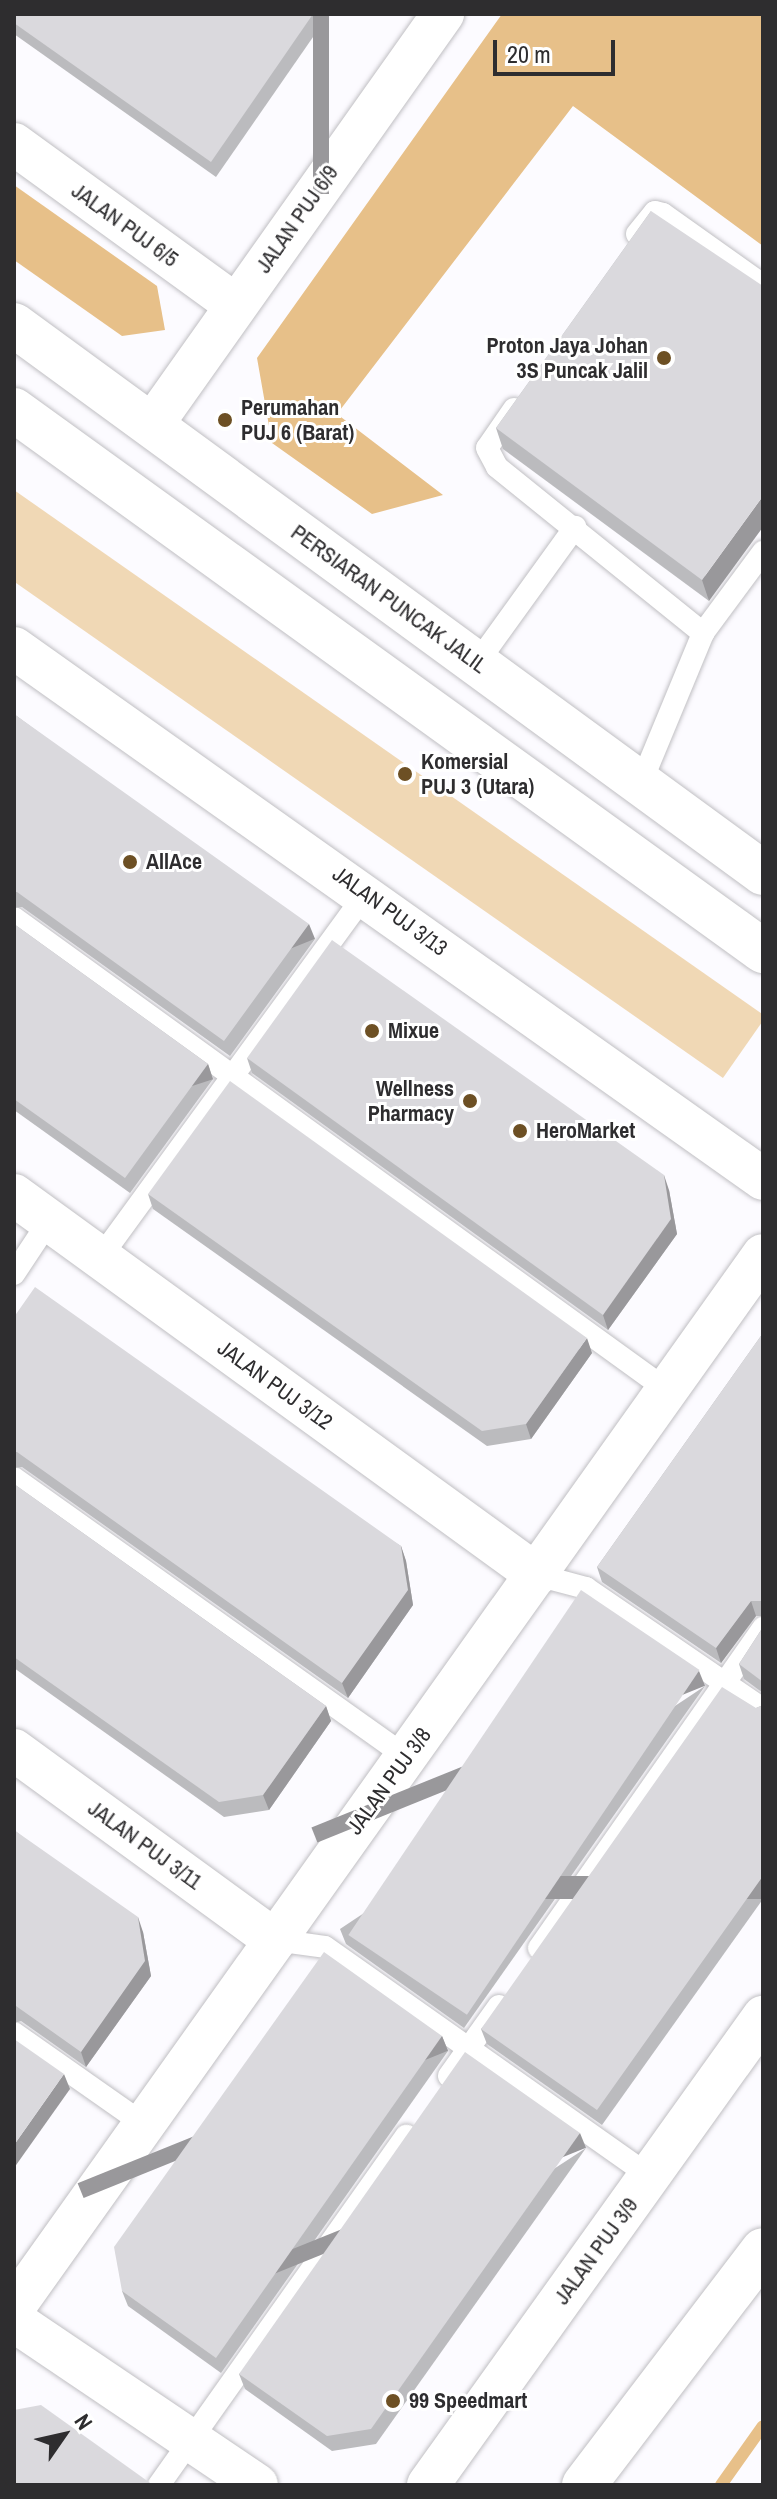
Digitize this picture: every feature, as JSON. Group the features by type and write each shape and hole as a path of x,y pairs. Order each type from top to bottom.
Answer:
{"main road":[{"name":"PERSIARAN PUNCAK JALIL","path":"14,325 763,873"},
{"path":"14,410 763,951"},
{"path":"584,2485 763,2250"}],"street":[{"name":"JALAN PUJ 6/9","path":"152,425 443,14"},
{"name":"JALAN PUJ 6/5","path":"14,144 236,305"},
{"name":"JALAN PUJ 3/13","path":"14,648 366,893 763,1179"},
{"name":"JALAN PUJ 3/12","path":"14,1195 537,1575"},
{"name":"JALAN PUJ 3/8","path":"14,2307 763,1255"},
{"name":"JALAN PUJ 3/11","path":"14,1750 275,1940"},
{"name":"JALAN PUJ 3/9","path":"428,2485 763,2017"},
{"path":"14,2321 257,2485"}],"lane":[{"path":"621,257 655,212 663,214 763,285"},
{"path":"531,385 487,454 703,633"},
{"path":"477,663 575,527"},
{"path":"641,783 703,633 763,552"},
{"path":"100,1258 366,893"},
{"path":"14,918 667,1390"},
{"path":"14,1274 49,1221"},
{"path":"14,1478 406,1757"},
{"path":"537,1575 586,1588 763,1709"},
{"path":"159,2485 763,1628"},
{"path":"275,1940 325,1947 650,2176"},
{"path":"14,2033 145,2125"}],"shaded area":[{"path":"502,14 763,14 763,246 573,106 337,414 443,495 372,514 272,443 257,358"},
{"path":"14,185 157,286 165,330 122,336 14,260"},
{"path":"14,490 763,1014 763,1021 723,1078 14,582"}],"building":[{"path":"14,14 313,14 211,162 14,23"},
{"path":"651,211 763,286 763,496 702,580 496,428"},
{"path":"14,714 309,924 224,1041 14,892"},
{"path":"14,924 208,1064 125,1178 14,1099"},
{"path":"332,940 664,1175 671,1219 603,1315 247,1058"},
{"path":"230,1081 587,1338 526,1424 482,1431 148,1194"},
{"path":"35,1287 401,1546 408,1590 342,1683 14,1452 14,1317"},
{"path":"763,1333 763,1601 751,1601 716,1648 597,1567"},
{"path":"14,1484 326,1706 263,1795 219,1802 14,1657"},
{"path":"581,1590 700,1670 467,2015 348,1935"},
{"path":"763,1627 763,1682 739,1664"},
{"path":"722,1687 756,1708 763,1705 763,1876 597,2110 481,2029"},
{"path":"14,1830 138,1917 145,1961 81,2052 14,2007"},
{"path":"324,1952 442,2036 216,2358 122,2291 114,2247"},
{"path":"14,2039 64,2074 14,2145"},
{"path":"465,2052 580,2133 371,2429 327,2436 239,2374"},
{"path":"41,2405 153,2485 14,2485 14,2410"}],"waterway":[{"path":"721,2485 763,2426"}],"place":[{"name":"Proton Jaya Johan 3S Puncak Jalil","path":"664,358"},
{"name":"Perumahan PUJ 6 (Barat)","path":"225,420"},
{"name":"Komersial PUJ 3 (Utara)","path":"405,774"},
{"name":"AllAce","path":"130,862"},
{"name":"Mixue","path":"372,1031"},
{"name":"Wellness Pharmacy","path":"470,1101"},
{"name":"HeroMarket","path":"520,1131"},
{"name":"99 Speedmart","path":"393,2401"}]}
